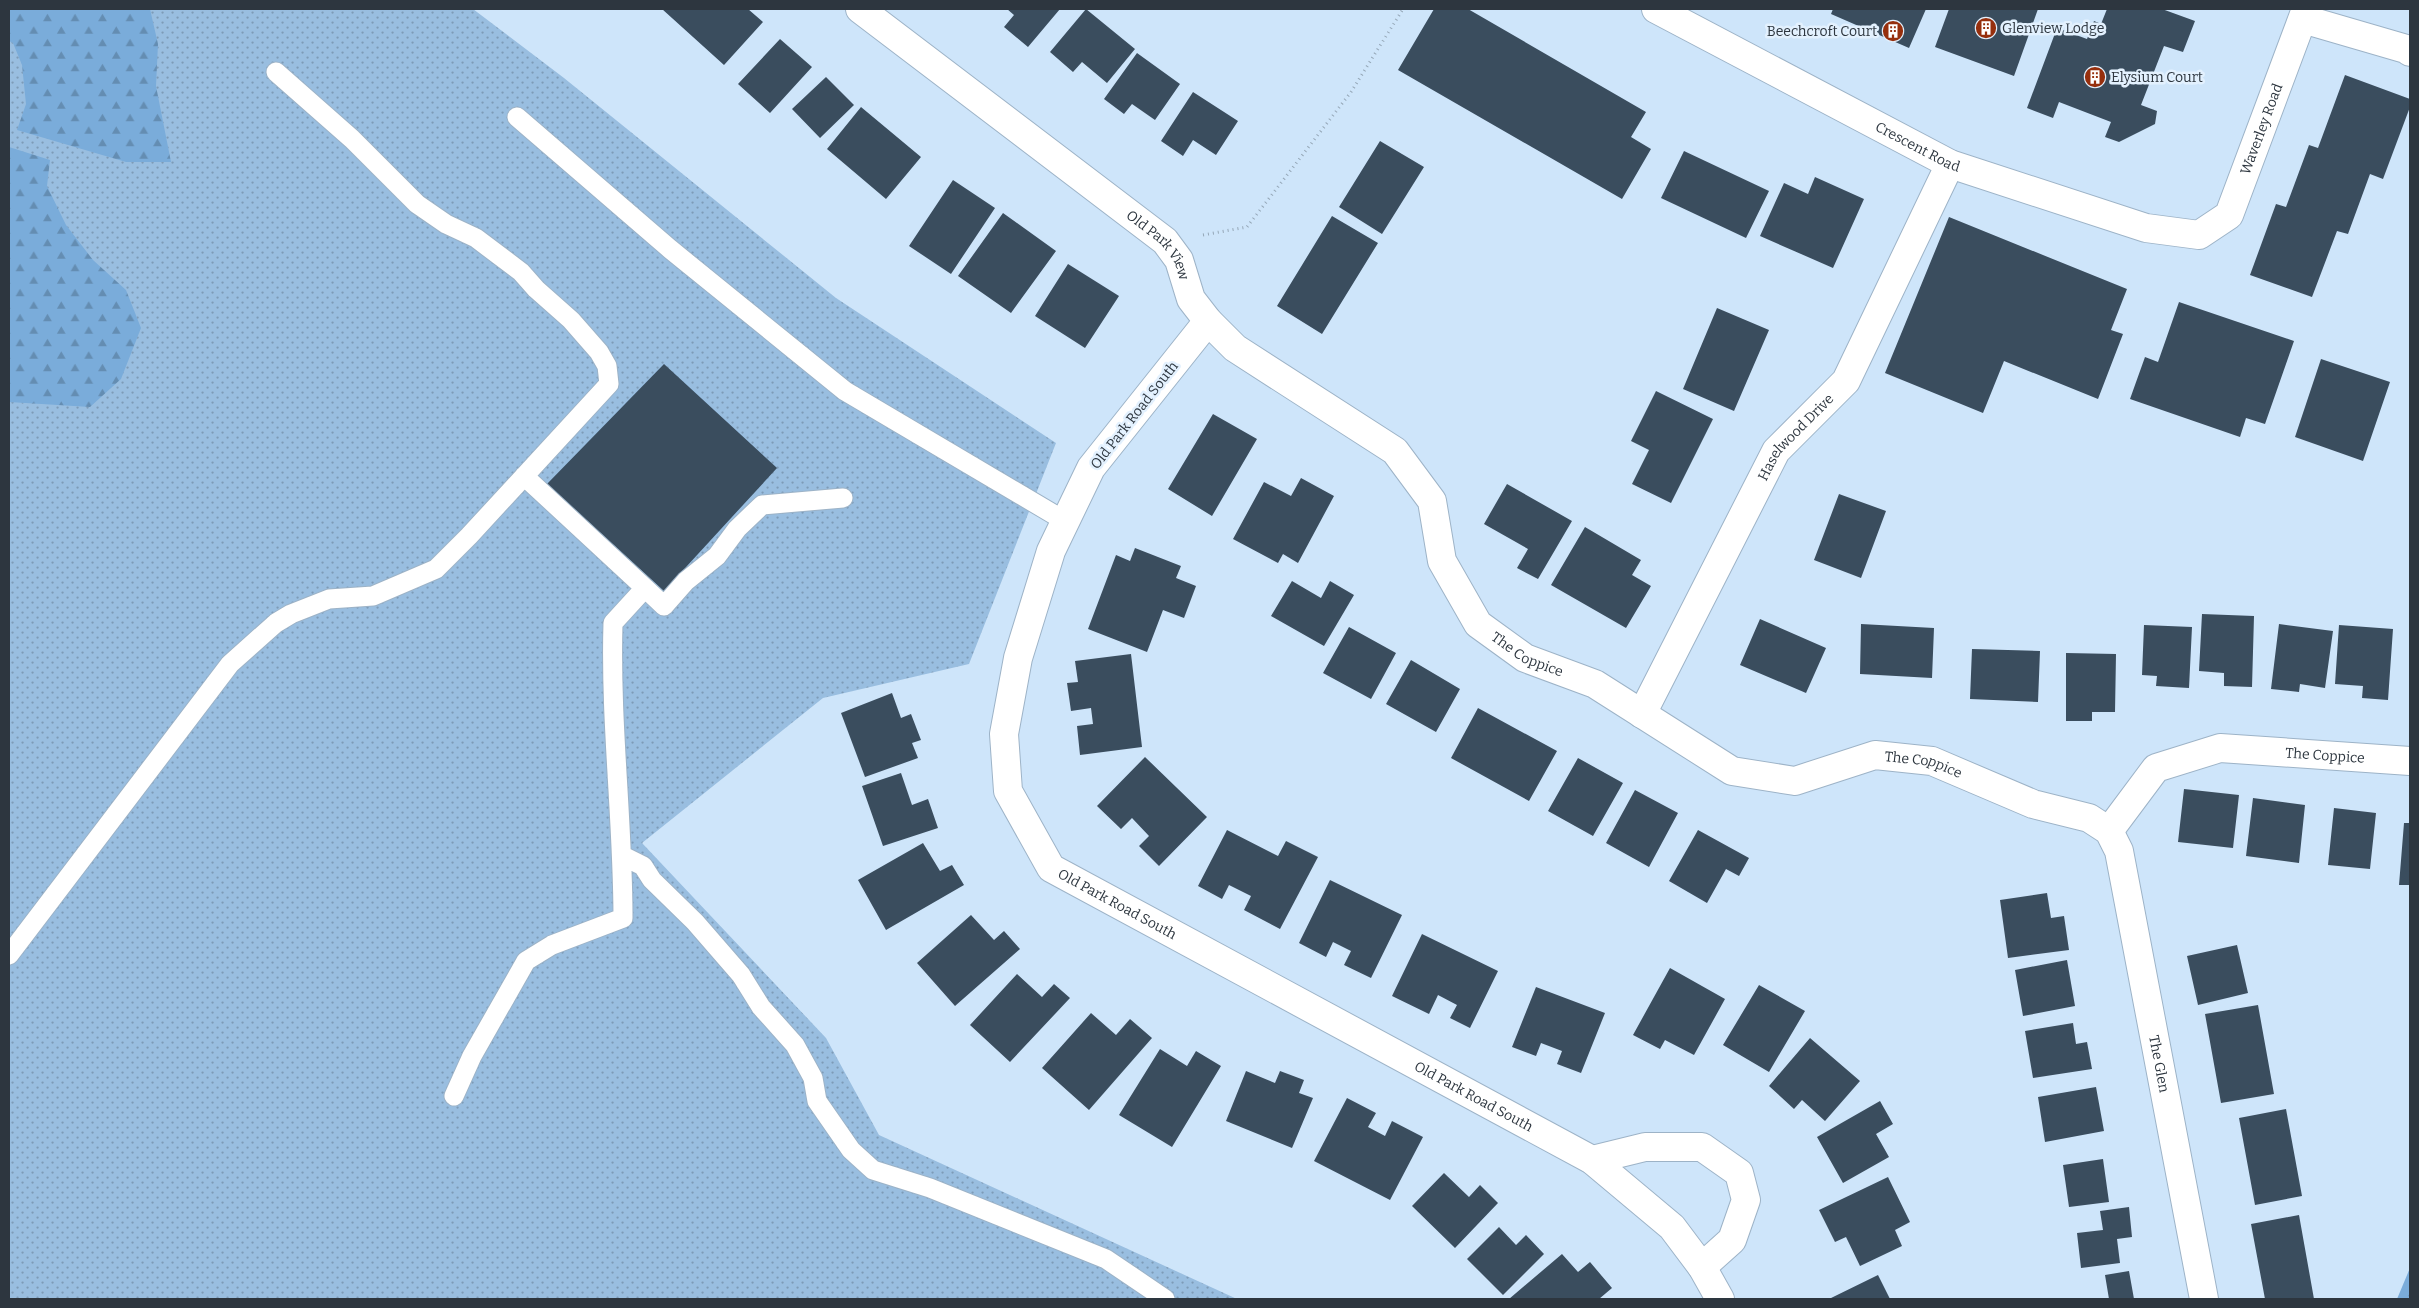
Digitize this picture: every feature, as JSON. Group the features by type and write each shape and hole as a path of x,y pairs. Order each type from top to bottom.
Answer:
{"street":[{"name":"Old Park View","path":"860,9 1165,241 1178,260 1191,299 1208,321 1235,348 1395,451 1432,501"},
{"name":"Crescent Road","path":"1656,9 1950,164 2146,228 2199,235"},
{"path":"2304,14 2410,52"},
{"name":"Waverley Road","path":"2199,235 2229,215 2304,14"},
{"name":"Haselwood Drive","path":"1642,714 1776,451 1846,381 1950,164"},
{"name":"Old Park Road South","path":"1208,321 1091,468 1051,551 1018,658 1004,734 1008,791 1051,868 1592,1160 1672,1227 1702,1267 1720,1299"},
{"name":"The Coppice","path":"1432,501 1442,561 1478,624 1525,658 1595,684 1732,771 1795,781 1876,754 1932,761 2033,804 2089,818 2109,831 2156,768 2220,748 2410,761"},
{"name":"The Glen","path":"2109,831 2119,851 2204,1299"},
{"path":"1592,1160 1645,1147 1702,1147 1739,1173 1746,1200 1732,1240 1702,1267"}],"lane":[{"path":"9,955 136,785 230,664 276,623 291,614 329,600 373,596 436,569 469,536 609,384 607,366 599,352 571,320 536,289 521,272 476,238 446,224 417,204 352,139 276,72"},
{"path":"517,117 670,249 845,391 1065,521"},
{"path":"524,476 664,606 686,581 717,556 737,529 762,505 842,498"},
{"path":"454,1096 472,1056 526,962 552,945 623,918 623,856 613,704 614,623 645,588"},
{"path":"623,856 643,866 652,880 695,922 741,975 761,1007 795,1045 813,1078 817,1101 852,1150 873,1170 930,1188 1106,1259 1166,1299"}],"path":[{"path":"1165,241 1247,228 1351,92 1403,9"}],"shaded area":[{"path":"9,9 473,9 564,78 836,298 1056,443 969,664 823,698 642,843 826,1038 879,1135 1237,1299 9,1299"}],"green space":[{"path":"9,9 150,9 158,44 156,86 171,162 126,162 17,130 26,104 22,65 13,43 9,41"},
{"path":"9,147 50,160 47,186 66,225 93,260 126,290 141,328 121,379 90,407 9,402"},
{"path":"2410,1268 2410,1299 2397,1299"}],"building":[{"path":"662,9 748,9 763,22 724,65"},
{"path":"1007,9 1060,9 1028,47 1004,27 1014,15"},
{"path":"1086,9 1135,49 1107,83 1082,62 1073,72 1050,52"},
{"path":"1434,9 1468,9 1646,112 1631,137 1651,149 1622,199 1398,70"},
{"name":"Beechcroft Court","path":"1833,9 1926,9 1909,48 1831,14"},
{"name":"Glenview Lodge","path":"1949,9 2038,9 2014,76 1935,47"},
{"name":"Elysium Court","path":"2107,9 2162,9 2195,21 2183,52 2164,46 2141,105 2157,111 2155,124 2119,142 2105,137 2111,122 2059,102 2053,118 2027,108 2057,28 2087,39 2094,21 2101,24"},
{"path":"780,39 812,67 770,113 738,84"},
{"path":"1137,53 1180,84 1155,120 1132,104 1124,114 1104,99"},
{"path":"2345,75 2410,99 2410,107 2383,179 2370,174 2348,234 2337,231 2312,297 2250,275 2276,204 2286,207 2309,145 2318,148"},
{"path":"826,77 854,105 820,138 792,109"},
{"path":"1193,92 1238,121 1216,155 1193,140 1183,156 1161,141"},
{"path":"861,107 921,157 886,199 827,149"},
{"path":"1380,141 1424,167 1382,234 1339,207"},
{"path":"1684,151 1769,191 1746,238 1661,198"},
{"path":"1815,177 1864,199 1833,268 1760,236 1784,183 1808,194"},
{"path":"953,180 995,208 951,274 909,246"},
{"path":"1003,213 1056,251 1011,313 958,276"},
{"path":"1332,216 1378,243 1322,334 1277,306"},
{"path":"1949,217 2127,289 2111,330 2123,334 2098,399 2004,361 1983,413 1885,373"},
{"path":"1068,264 1119,296 1085,348 1035,316"},
{"path":"2179,302 2294,341 2265,424 2246,418 2240,437 2130,399 2145,357 2158,362"},
{"path":"1717,308 1769,330 1734,411 1683,389"},
{"path":"2321,359 2390,382 2363,461 2295,437"},
{"path":"664,364 777,468 664,591 547,484"},
{"path":"1656,391 1713,419 1671,503 1632,484 1649,450 1631,441"},
{"path":"1213,414 1257,439 1212,516 1168,489"},
{"path":"1301,478 1334,496 1298,563 1283,554 1278,563 1233,539 1264,482 1291,496"},
{"path":"1507,484 1572,521 1538,579 1517,568 1528,549 1484,524"},
{"path":"1839,494 1886,511 1861,578 1814,560"},
{"path":"1585,527 1641,560 1632,575 1651,586 1626,628 1551,585"},
{"path":"1135,548 1181,566 1176,578 1196,586 1184,618 1163,610 1147,652 1088,629 1116,555 1130,561"},
{"path":"1292,581 1321,598 1330,581 1354,595 1324,646 1271,616"},
{"path":"2202,614 2254,616 2252,687 2224,686 2224,673 2199,671"},
{"path":"1760,619 1826,648 1806,693 1740,665"},
{"path":"1861,624 1934,628 1932,678 1860,674"},
{"path":"2279,624 2333,631 2325,688 2300,684 2299,692 2271,689"},
{"path":"2144,625 2192,627 2189,688 2156,686 2157,676 2142,675"},
{"path":"2339,625 2393,629 2388,700 2362,698 2363,686 2335,684"},
{"path":"1349,627 1396,653 1371,699 1323,673"},
{"path":"1972,649 2040,651 2038,702 1970,699"},
{"path":"2066,653 2116,654 2115,712 2092,712 2092,721 2066,721"},
{"path":"1131,654 1142,747 1080,755 1077,726 1093,724 1091,708 1071,711 1067,683 1078,682 1075,661"},
{"path":"1411,660 1460,689 1436,732 1386,704"},
{"path":"892,693 901,718 911,714 921,740 912,743 918,758 865,777 841,713"},
{"path":"1478,708 1557,751 1529,801 1451,758"},
{"path":"1145,757 1207,817 1159,866 1139,846 1149,836 1132,818 1121,829 1097,806"},
{"path":"1578,758 1623,783 1593,836 1548,811"},
{"path":"901,773 912,805 928,799 938,828 883,846 862,786"},
{"path":"2184,789 2239,795 2233,848 2178,842"},
{"path":"1635,790 1678,813 1649,867 1606,843"},
{"path":"2253,798 2305,805 2299,863 2246,856"},
{"path":"2334,808 2376,813 2370,869 2328,865"},
{"path":"2404,823 2410,823 2410,885 2399,885"},
{"path":"1227,830 1278,856 1286,841 1318,857 1280,929 1244,910 1251,896 1229,885 1222,899 1198,886"},
{"path":"1698,830 1749,858 1739,876 1726,869 1707,903 1669,881"},
{"path":"923,843 940,871 952,865 964,885 886,930 858,880"},
{"path":"1330,880 1402,915 1371,978 1344,965 1351,951 1333,942 1326,957 1299,943"},
{"path":"2047,893 2051,918 2064,916 2069,950 2008,958 2000,900"},
{"path":"971,915 994,940 1004,931 1020,949 955,1006 917,963"},
{"path":"1422,934 1498,971 1470,1028 1450,1018 1457,1005 1438,995 1429,1014 1392,996"},
{"path":"2237,945 2248,993 2198,1005 2187,956"},
{"path":"2067,960 2075,1006 2023,1016 2015,970"},
{"path":"1670,968 1725,999 1694,1055 1665,1040 1660,1049 1633,1035"},
{"path":"1017,974 1042,997 1054,984 1070,998 1010,1062 970,1025"},
{"path":"1759,985 1805,1011 1769,1072 1723,1045"},
{"path":"1536,987 1605,1013 1581,1073 1557,1064 1562,1051 1541,1043 1536,1056 1512,1047"},
{"path":"2258,1005 2274,1094 2221,1103 2205,1014"},
{"path":"1091,1013 1116,1035 1130,1019 1152,1038 1089,1110 1042,1068"},
{"path":"2073,1023 2076,1044 2087,1042 2092,1069 2033,1078 2025,1031"},
{"path":"1810,1038 1860,1081 1825,1121 1802,1100 1794,1109 1769,1086"},
{"path":"1160,1049 1187,1066 1196,1051 1221,1066 1172,1147 1119,1115"},
{"path":"1246,1071 1275,1083 1280,1071 1304,1080 1299,1093 1313,1098 1292,1148 1226,1121"},
{"path":"2096,1087 2104,1131 2045,1142 2038,1097"},
{"path":"1347,1098 1376,1113 1368,1127 1385,1136 1392,1121 1423,1137 1390,1200 1314,1161"},
{"path":"1880,1101 1893,1124 1876,1134 1889,1157 1843,1183 1817,1137"},
{"path":"2286,1109 2302,1196 2255,1205 2239,1118"},
{"path":"2103,1159 2109,1202 2069,1207 2063,1165"},
{"path":"1444,1173 1469,1197 1480,1185 1498,1203 1455,1248 1412,1206"},
{"path":"1888,1177 1910,1222 1895,1230 1902,1246 1860,1266 1846,1237 1835,1242 1819,1210"},
{"path":"2129,1207 2132,1237 2117,1239 2120,1263 2081,1268 2077,1233 2103,1230 2100,1211"},
{"path":"2299,1215 2314,1299 2265,1299 2251,1224"},
{"path":"1499,1227 1516,1245 1526,1235 1544,1254 1503,1295 1467,1259"},
{"path":"1562,1254 1578,1272 1590,1262 1612,1288 1599,1299 1509,1299"},
{"path":"2129,1271 2134,1299 2109,1299 2105,1275"},
{"path":"1878,1275 1890,1299 1829,1299"}],"place":[{"name":"Glenview Lodge","path":"1986,28"},
{"name":"Beechcroft Court","path":"1893,31"},
{"name":"Elysium Court","path":"2095,77"}]}
